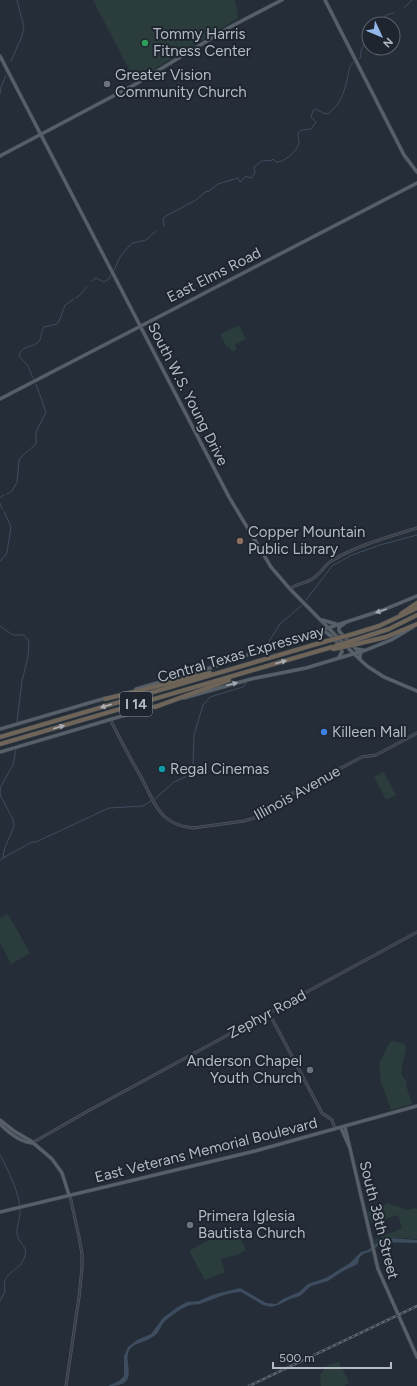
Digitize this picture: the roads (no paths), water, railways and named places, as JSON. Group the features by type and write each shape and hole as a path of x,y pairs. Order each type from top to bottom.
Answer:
{"highway":[{"path":"379,626 417,603"},
{"name":"Central Texas Expressway","path":"0,737 379,626 417,608"},
{"name":"Central Texas Expressway","path":"0,744 312,653 356,642 389,629 417,615"},
{"path":"356,642 386,636 417,624"},
{"path":"105,699 195,676 238,667"},
{"path":"155,707 250,671"}],"main road":[{"path":"0,156 134,85 230,27 282,0"},
{"path":"325,0 404,155 417,172"},
{"name":"South W.S. Young Drive","path":"0,56 237,512 271,567 290,589 360,660 384,677 417,691"},
{"name":"East Elms Road","path":"0,399 417,183"},
{"path":"0,729 198,672 319,630 383,610 417,596"},
{"path":"320,619 339,624"},
{"path":"319,630 322,626 320,619"},
{"path":"349,621 339,627 339,631 356,649 363,650"},
{"path":"0,752 246,680 306,668 391,640 417,624"},
{"path":"319,630 325,631 341,647 342,654 338,658"},
{"path":"360,660 360,654 363,650"},
{"name":"East Veterans Memorial Boulevard","path":"0,1212 246,1153 346,1127 417,1106"},
{"path":"0,1120 49,1156 58,1166 64,1178 69,1195"},
{"path":"0,1124 19,1138 32,1143"},
{"path":"348,1136 354,1124"},
{"name":"South 38th Street","path":"346,1127 374,1254 383,1282 416,1349 417,1357"},
{"name":"South 38th Street","path":"341,1128 351,1152"}],"street":[{"path":"290,589 297,584 315,578 326,564 341,556 366,545 417,528"},
{"name":"Illinois Avenue","path":"110,719 148,791 161,812 169,820 178,825 193,828 244,821 254,818 280,800 362,757 376,755 417,733"},
{"name":"Zephyr Road","path":"32,1143 84,1113 417,932"},
{"path":"269,1013 322,1113 332,1120 336,1129"},
{"path":"66,1386 79,1303 82,1268 82,1254 79,1237 69,1195"}],"water":[{"path":"388,1238 417,1240 417,1243 382,1242 372,1251 363,1254 359,1258 356,1265 343,1271 328,1281 311,1286 300,1296 271,1307 263,1305 241,1292 225,1295 184,1308 165,1321 158,1333 130,1349 128,1354 128,1378 125,1382 119,1385 108,1386 119,1381 124,1376 124,1356 128,1347 137,1340 151,1334 163,1318 187,1302 199,1301 212,1295 240,1288 266,1303 276,1304 299,1292 308,1284 326,1278 350,1263 361,1252 368,1250 381,1240"}],"waterway":[{"path":"11,61 22,36 24,27 17,0"},
{"path":"404,8 412,0"},
{"path":"386,16 394,13"},
{"path":"164,226 164,217 196,200 218,184 238,178 240,182 246,176 251,178 255,173 254,167 263,160 271,161 273,159 276,162 279,162 290,156 298,146 298,133 301,130 311,129 316,122 311,117 313,111 316,109 328,114 338,103 344,91 349,68 353,62"},
{"path":"0,94 6,75"},
{"path":"114,270 120,257 129,246 133,243 146,240 156,231"},
{"path":"92,281 96,278 104,282 109,279 111,275"},
{"path":"76,298 87,286"},
{"path":"33,378 28,366 19,356 20,352 25,348 34,345 40,340 44,327 57,324 65,305 74,299"},
{"path":"7,494 12,491 17,482 19,460 36,444 36,432 46,412 36,384"},
{"path":"0,498 4,495"},
{"path":"0,503 2,509"},
{"path":"0,561 7,552 11,527 4,511"},
{"path":"306,600 332,566 352,555 380,545 417,535"},
{"path":"268,643 280,624 302,605"},
{"path":"0,626 13,635 24,635 29,641 28,657 22,681 17,722"},
{"path":"155,799 174,782 185,777 193,767 194,735 203,705 210,697 243,687 246,683"},
{"path":"0,860 3,858 4,850 14,826 13,819 1,797 0,792 1,786 13,765 16,749"},
{"path":"3,858 32,842 36,842 109,808 143,806 151,801"},
{"path":"0,1155 10,1175 18,1197 20,1212 17,1234 26,1253 19,1266 5,1279 5,1291 0,1301"}],"railway":[{"path":"249,1386 417,1306"}],"place":[{"name":"Tommy Harris Fitness Center","path":"145,43"},
{"name":"Greater Vision Community Church","path":"107,84"},
{"name":"Copper Mountain Public Library","path":"240,541"},
{"name":"Killeen Mall","path":"324,732"},
{"name":"Regal Cinemas","path":"162,769"},
{"name":"Anderson Chapel Youth Church","path":"310,1070"},
{"name":"Primera Iglesia Bautista Church","path":"190,1225"}]}
